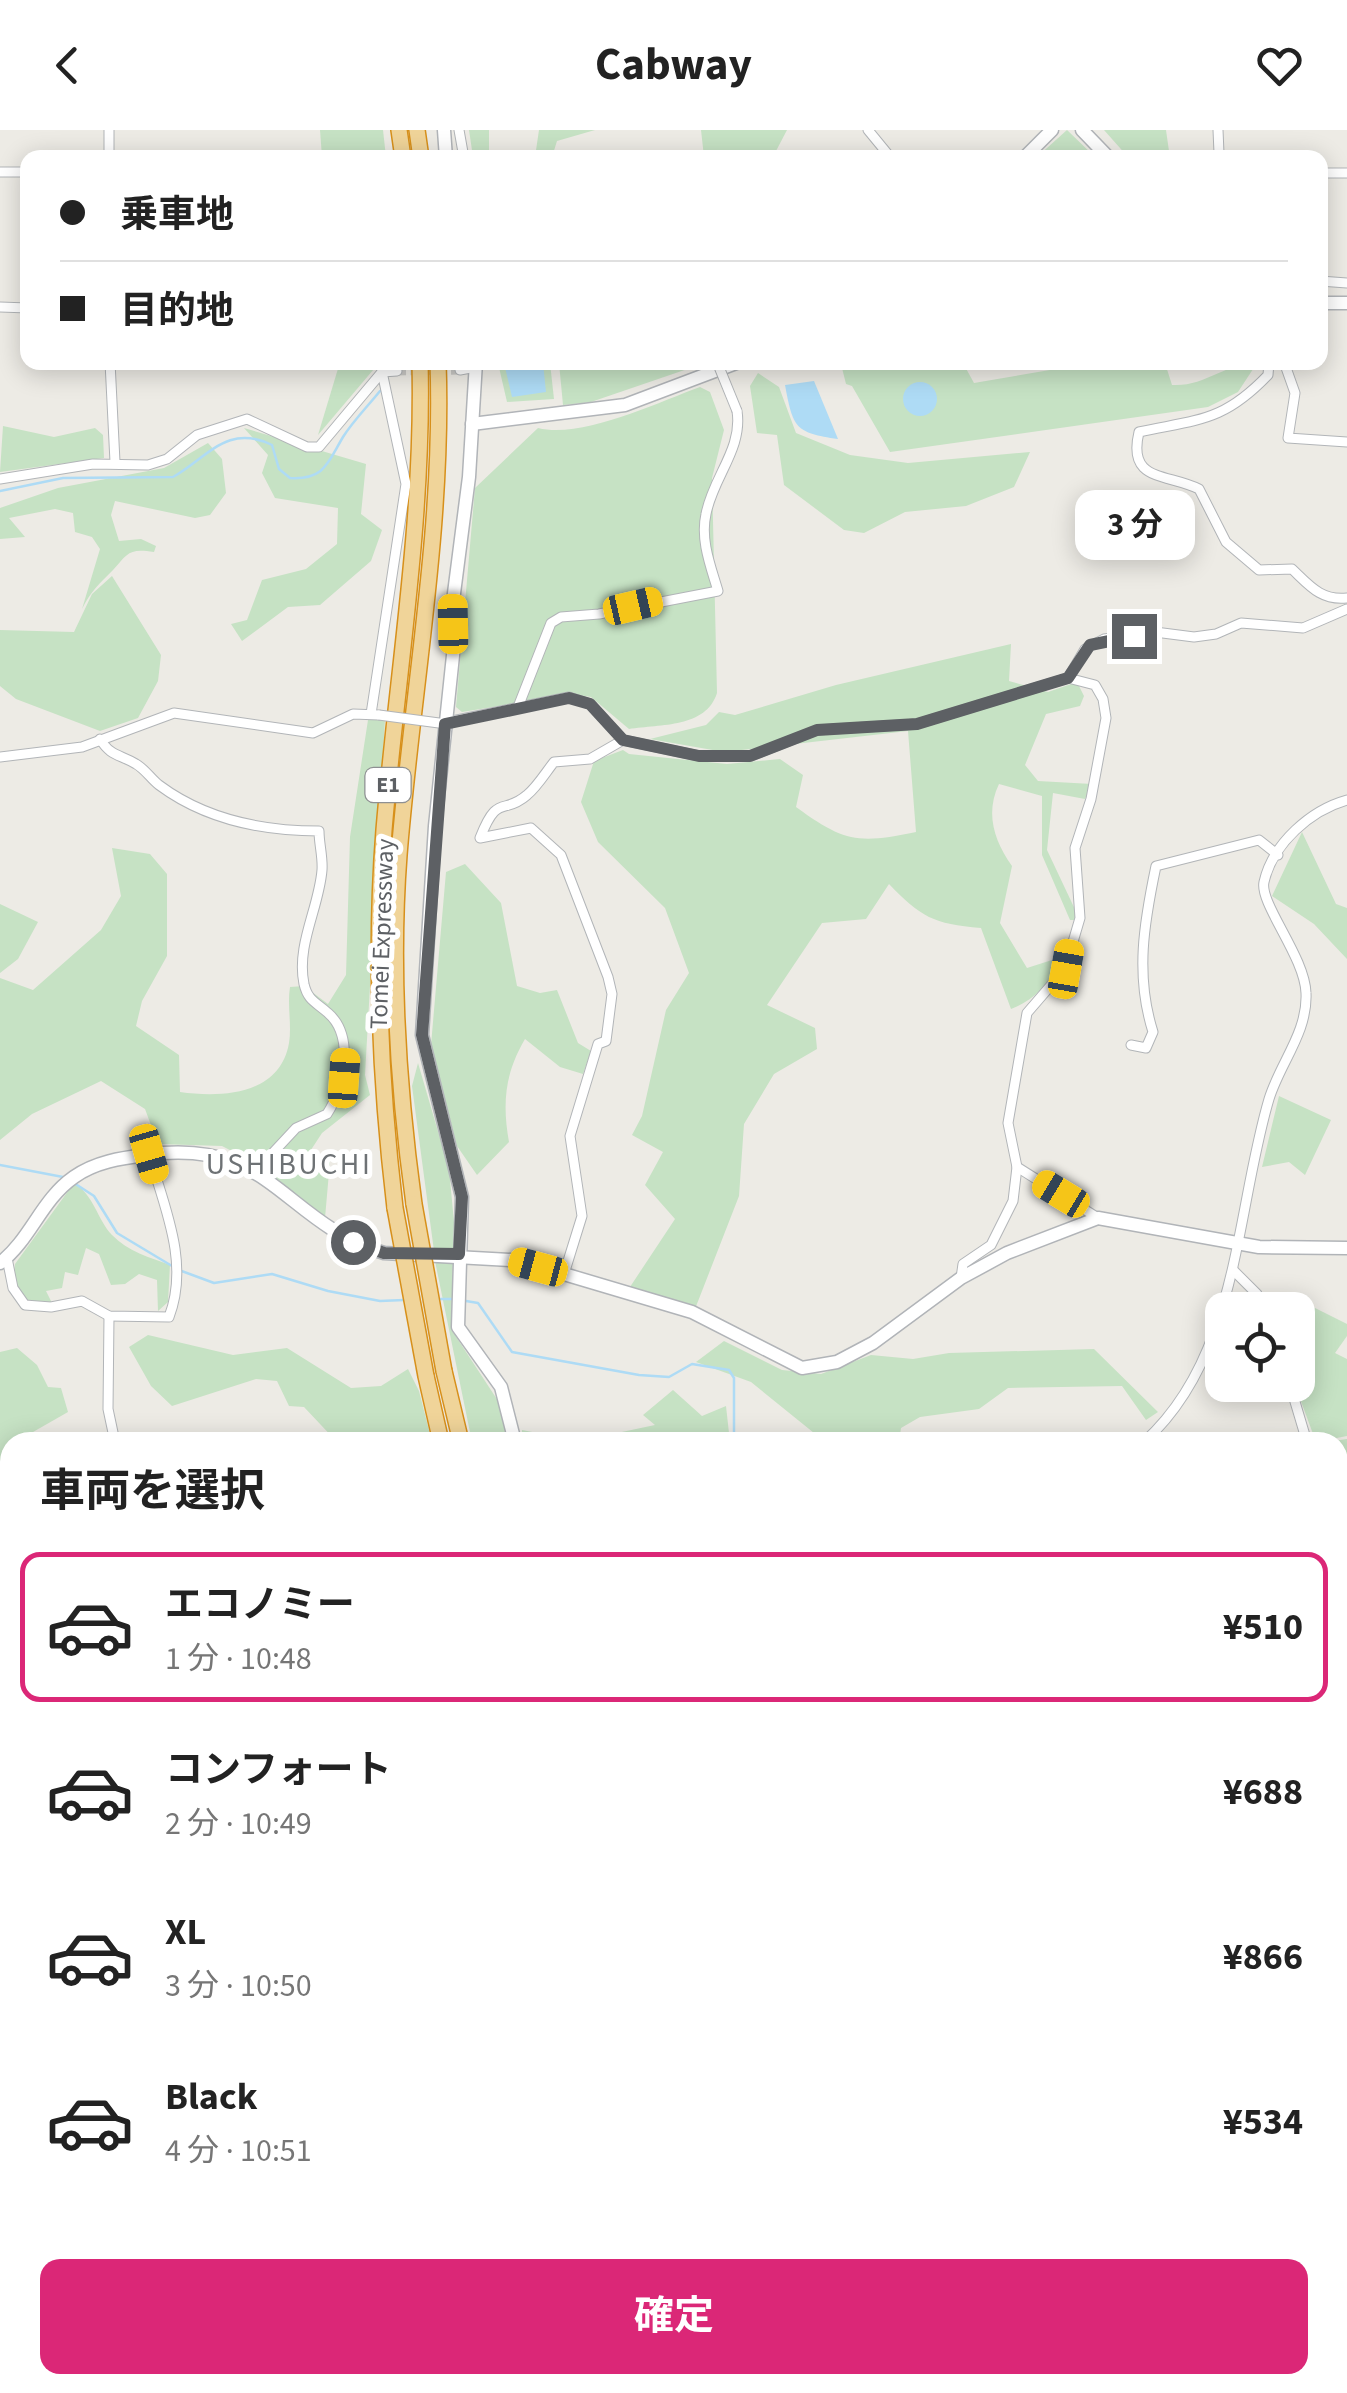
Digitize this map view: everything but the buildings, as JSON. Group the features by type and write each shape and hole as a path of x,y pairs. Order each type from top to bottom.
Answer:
{"highway":[{"name":"Tomei Expressway","path":"420,370 415,546 384,832 378,968 384,1113 395,1208 439,1432"},
{"name":"Tomei Expressway","path":"438,370 433,546 396,918 397,1057 414,1204 459,1432"}],"street":[{"path":"868,130 884,150"},
{"path":"1032,150 1052,130"},
{"path":"1082,130 1101,150"},
{"path":"110,370 115,462"},
{"path":"476,370 454,587 454,646 442,723 422,1035 462,1197 458,1327 502,1387 513,1432"},
{"path":"472,424 626,404 718,370"},
{"path":"518,708 551,622 560,616 599,614 718,591 705,543 705,516 740,428 720,370"},
{"path":"1268,370 1268,375 1230,409 1204,420 1140,432 1135,453 1140,466 1149,473 1199,489 1226,542 1259,570 1292,568 1319,594 1331,600 1347,598"},
{"path":"1286,370 1295,399 1288,438 1347,442"},
{"path":"0,479 115,462 148,465 166,459 197,435 247,420 307,447 319,447 382,372 397,371"},
{"path":"375,715 406,484 382,372"},
{"path":"1068,678 1085,649 1104,639 1155,632 1205,636 1241,623 1303,628 1347,610"},
{"path":"0,757 82,746 174,712 314,734 353,714 442,723 580,699 623,740 699,756 750,756 817,730 917,724 1068,678 1095,685 1104,700 1106,718 1091,798 1075,848 1080,918 1066,969 1028,1013 1008,1124 1017,1166 1013,1201 991,1245 964,1264 960,1278"},
{"path":"100,739 115,757 134,762 160,786 218,815 254,828 319,831 322,872 302,957 303,979 311,1002 332,1015 346,1055 344,1078 327,1114 296,1128 256,1171"},
{"path":"564,1274 582,1216 570,1136 598,1044 606,1041 612,994 554,845 531,828 480,838 489,816 503,803 527,796 554,762 590,759 623,740"},
{"path":"1154,1432 1180,1407 1233,1270 1270,1095 1305,1017 1304,972 1268,906 1263,885 1278,855 1306,820 1347,800"},
{"path":"1131,1044 1146,1048 1152,1032 1145,1007 1141,955 1156,866 1259,840 1278,855"},
{"path":"149,1154 176,1248 169,1317 109,1316 82,1302 51,1307 25,1305 13,1288 4,1261 54,1193 77,1174 110,1160 149,1154 200,1152 231,1158 256,1171 353,1242 384,1253 459,1254 511,1260 564,1274 692,1312 802,1368 837,1362 874,1343 960,1278 1007,1253 1098,1218"},
{"path":"1017,1166 1098,1218 1239,1244 1347,1248"},
{"path":"1233,1270 1255,1292"},
{"path":"109,1316 108,1410 113,1432"},
{"path":"1295,1402 1304,1432"}],"green space":[{"path":"320,130 383,130 385,150 321,150"},
{"path":"469,130 489,130 489,150 472,150"},
{"path":"539,130 595,130 557,141 554,150 536,150"},
{"path":"701,130 787,130 777,150 703,150"},
{"path":"1067,130 1088,150 1045,150"},
{"path":"1104,130 1166,130 1169,150 1122,150"},
{"path":"338,370 373,370 318,435"},
{"path":"500,370 551,370 554,399 507,402"},
{"path":"560,370 685,370 591,402 563,405"},
{"path":"842,370 967,370 974,383 1050,370 1167,370 1172,385 1184,385 1227,370 1252,370 1238,392 1208,407 890,452 852,386 846,384"},
{"path":"758,373 779,387 796,433 850,455 908,463 1030,452 1014,487 966,506 905,512 864,533 844,530 784,485 777,435 757,433 750,386"},
{"path":"700,387 710,392 724,430 712,478 717,693 711,704 703,713 681,722 629,729 591,697 572,694 462,712 456,707 475,488 538,428 556,430 597,424"},
{"path":"3,426 54,437 95,428 103,435 104,458 0,472"},
{"path":"244,428 366,464 361,514 382,530 371,561 320,605 288,607 242,641 231,624 247,620 262,580 306,569 337,544 338,508 275,498 262,473 268,455"},
{"path":"208,443 222,459 226,493 210,515 195,518 115,501 111,515 119,541 141,539 156,546 154,552 134,551 126,556 82,609 100,549 92,537 75,532 73,513 55,509 9,518 25,537 0,539 0,508 58,488 164,468"},
{"path":"112,576 161,655 158,681 138,718 100,731 16,699 0,686 0,630 74,632 92,594"},
{"path":"1011,644 1009,681 1048,692 1077,682 1084,696 1080,706 1046,714 1025,765 1038,781 1092,784 1085,799 1053,793 1047,850 1080,920 1070,920 1042,855 1042,796 999,784 993,806 996,837 1012,866 1000,923 1027,968 1052,960 1058,964 1054,972 1033,997 1011,1009 981,928 929,917 889,884 866,919 822,923 767,1005 815,1028 817,1049 774,1074 744,1124 739,1196 695,1309 628,1290 675,1219 645,1185 663,1152 632,1135 642,1116 666,1010 689,973 665,908 598,842 581,802 594,761 623,750 629,754 727,764 780,759 803,775 796,807 827,827 865,839 916,832 908,731 724,752 650,739 706,725 719,712 735,715 836,685"},
{"path":"368,720 385,720 365,1075 370,1095 322,1133 307,1156 330,1161 325,1218 257,1164 222,1146 158,1144 145,1109 101,1081 32,1114 0,1140 0,978 33,990 101,930 121,896 112,848 150,854 167,874 167,956 142,1001 136,1026 179,1055 180,1092 231,1093 262,1083 274,1073 289,1043 290,987 304,986 328,1004 346,975 350,837"},
{"path":"1302,832 1336,904 1347,908 1347,959 1314,924 1272,896"},
{"path":"465,864 501,903 517,986 540,993 557,990 578,1043 591,1051 583,1074 560,1067 525,1039 507,1089 509,1142 477,1175 457,1146 431,1045 446,872"},
{"path":"0,904 38,922 18,959 0,973"},
{"path":"418,1063 449,1169 454,1222 451,1329 504,1410 507,1432 470,1432 436,1266 412,1086"},
{"path":"1279,1096 1331,1120 1305,1175 1289,1162 1262,1167"},
{"path":"74,1183 118,1241 170,1265 168,1302 158,1311 157,1280 139,1274 125,1284 111,1285 99,1254 86,1248 78,1275 65,1272 62,1288 46,1291 52,1303 43,1309 20,1298 13,1279 15,1264"},
{"path":"1315,1308 1347,1324 1347,1336 1335,1353 1347,1359 1347,1432 1312,1432 1301,1402 1315,1402"},
{"path":"148,1335 233,1355 287,1348 351,1388 381,1386 408,1369 419,1391 429,1432 328,1432 304,1407 289,1406 277,1381 256,1379 172,1406 151,1386 129,1347"},
{"path":"724,1341 782,1370 821,1374 871,1355 913,1359 949,1353 1094,1349 1158,1412 1146,1420 1122,1386 1008,1388 979,1409 920,1417 900,1432 813,1432 751,1382 696,1362"},
{"path":"17,1348 37,1365 48,1387 61,1388 68,1412 33,1432 0,1432 0,1352"},
{"path":"673,1390 702,1416 726,1406 729,1432 622,1432 655,1425 643,1415"}],"water":[{"path":"506,370 544,370 546,392 512,397"},
{"path":"814,381 838,439 804,431 794,419 785,385"},
{"path":"920,382 932,387 937,399 932,411 920,416 908,411 903,399 908,387"}],"waterway":[{"path":"0,491 63,478 173,477 218,446 242,438 272,445 279,469 290,478 311,476 324,468 347,431 380,391"},
{"path":"0,1165 63,1177"},
{"path":"74,1183 94,1196 117,1233 172,1266"},
{"path":"179,1270 214,1283 272,1274 328,1291 380,1301 404,1300"},
{"path":"437,1299 454,1299"},
{"path":"466,1301 478,1303 512,1352 639,1375 669,1377 692,1364 729,1370 734,1378 734,1432"}],"tunnel":[{"path":"397,371 460,370"}],"district":[{"name":"USHIBUCHI","path":"289,1164"}],"route":[{"path":"353,1242 384,1253 459,1254 462,1197 422,1035 434,826 445,724 580,699 590,704 623,740 699,756 750,756 817,730 917,724 1068,678 1090,645 1104,639 1134,636"}]}
